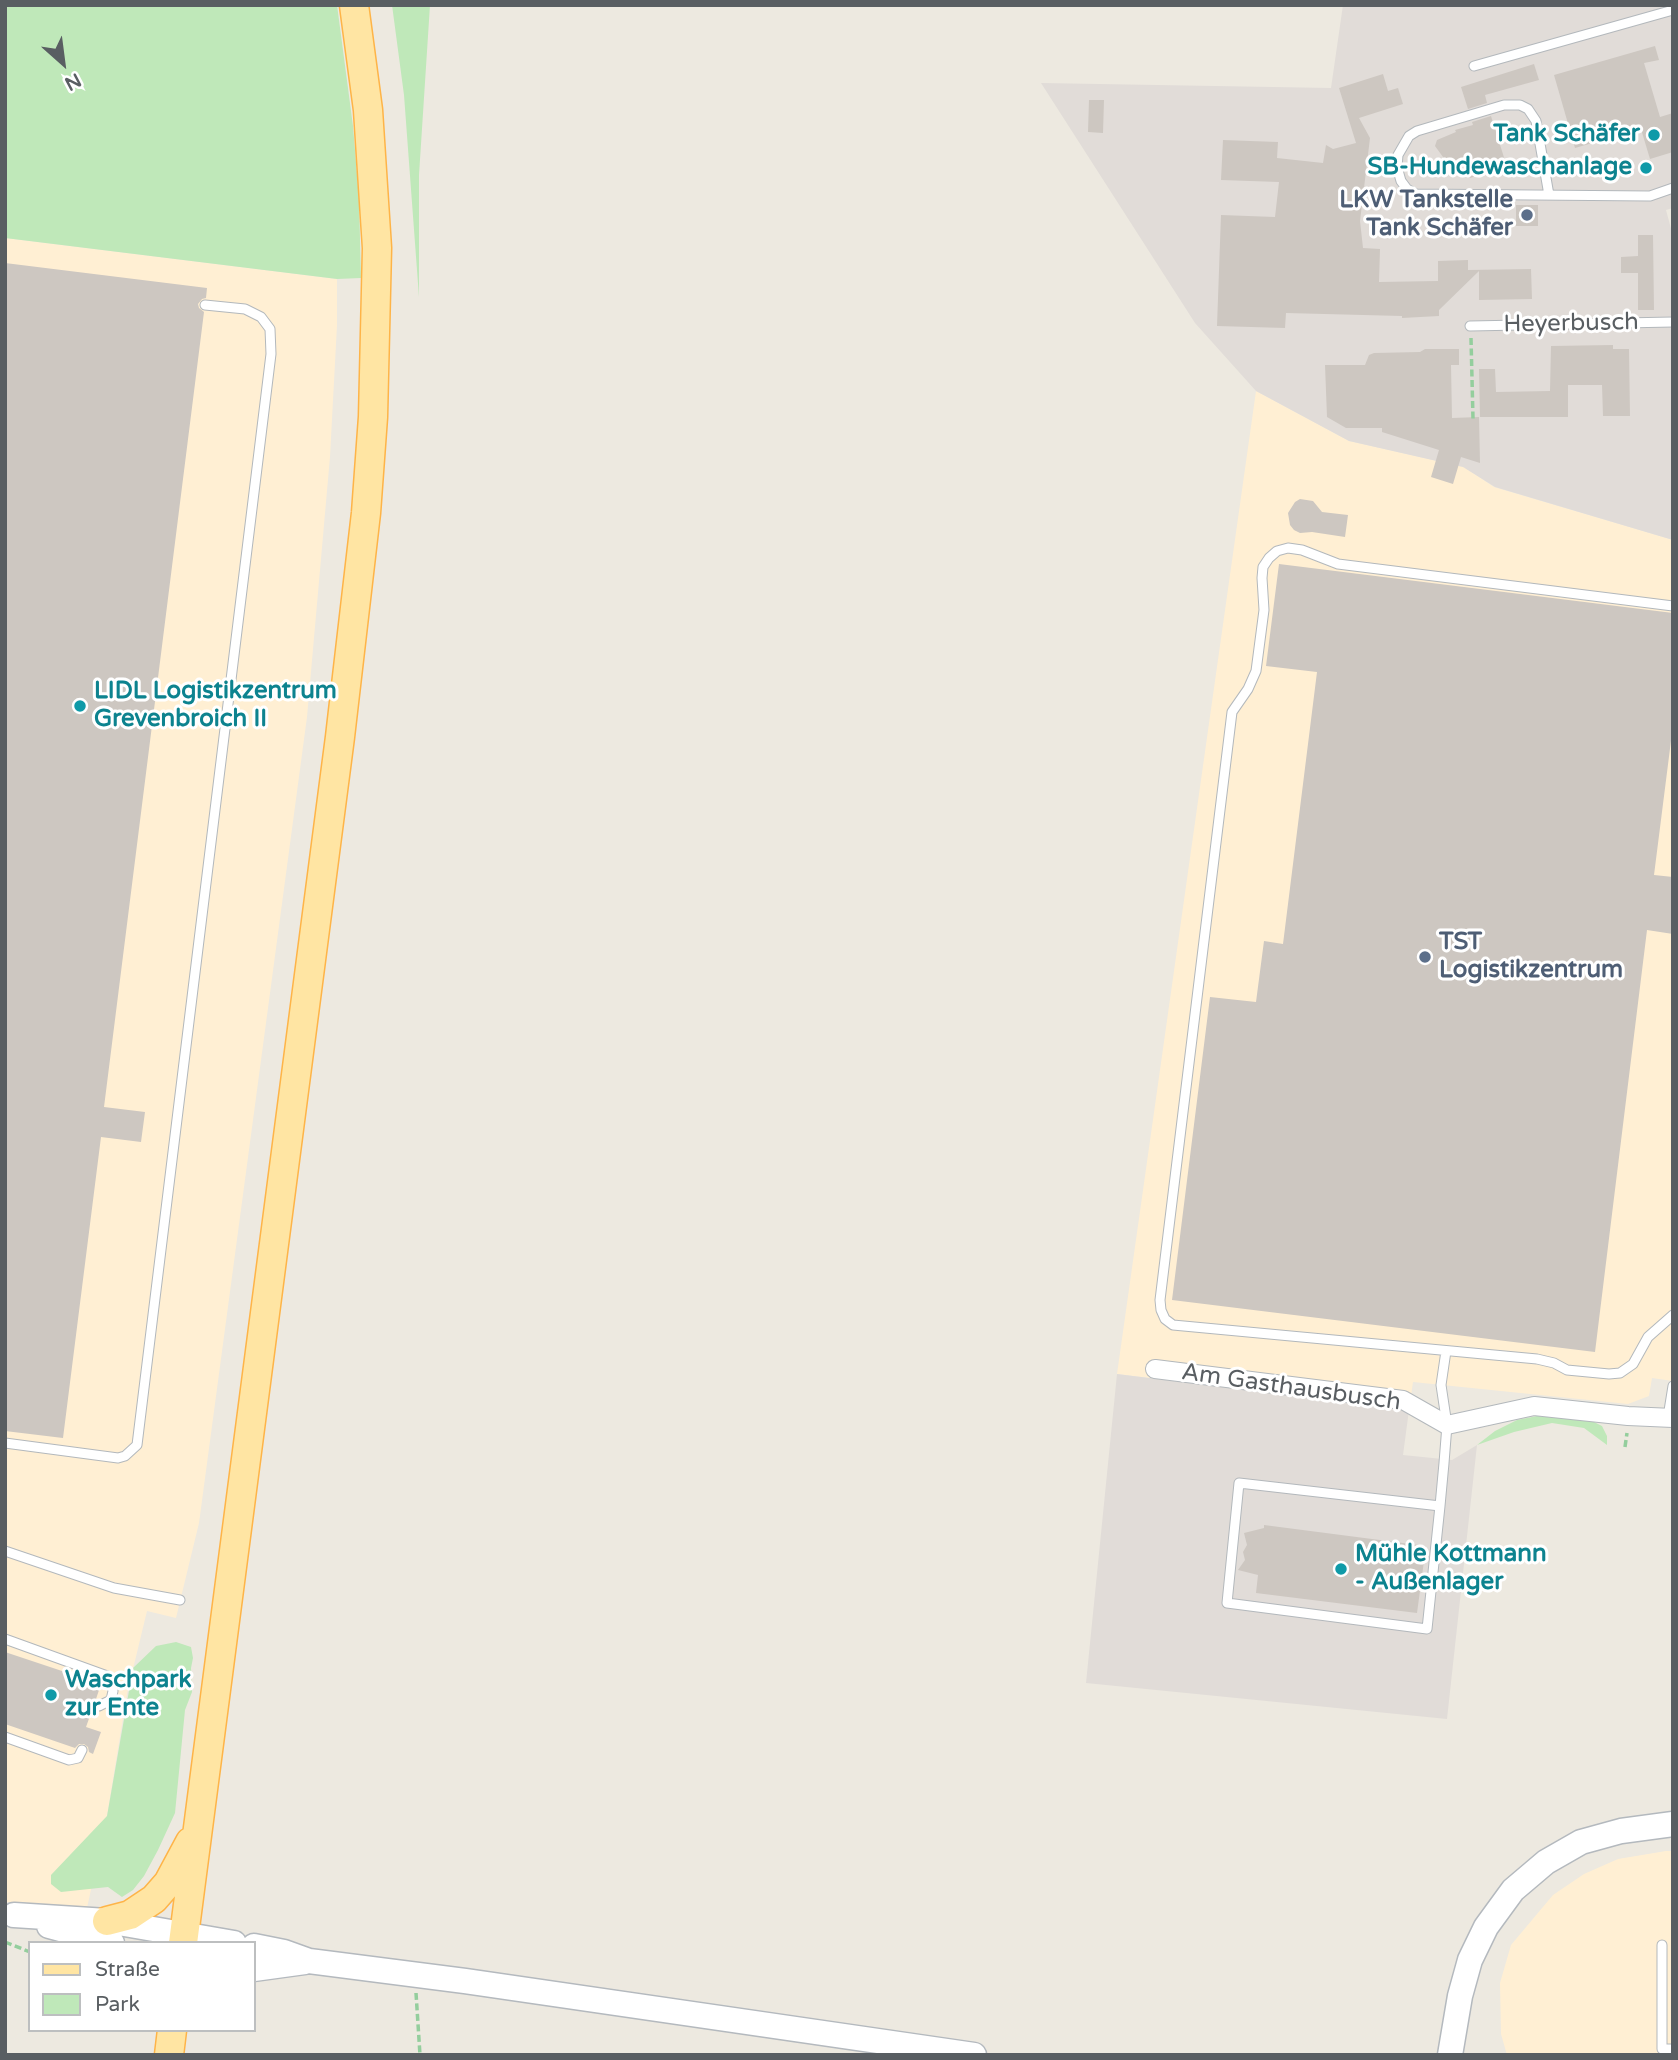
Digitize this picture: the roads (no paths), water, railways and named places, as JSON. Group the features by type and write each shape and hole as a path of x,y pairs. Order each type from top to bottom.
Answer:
{"main road":[{"path":"184,1938 340,737 370,468 376,341 376,220 368,110 354,5"},
{"path":"110,1932 161,1892 176,1869 200,1816"}],"street":[{"name":"Am Gasthausbusch","path":"1154,1370 1403,1400 1447,1425"},
{"path":"1447,1425 1534,1406 1670,1418"},
{"path":"1452,2051 1460,1996 1470,1960 1492,1917 1521,1882 1554,1856 1581,1842 1620,1830 1673,1824"},
{"path":"10,1914 110,1932 214,1941"},
{"path":"256,1946 309,1961 974,2055"},
{"path":"256,1969 309,1961"}],"lane":[{"path":"1474,66 1673,10"},
{"path":"1549,195 1536,121 1528,109 1520,105 1504,105 1417,131 1405,140 1398,155 1397,167 1401,181 1407,189 1416,194 1650,196 1673,188"},
{"path":"5,1443 118,1458 125,1456 137,1445 271,354 270,329 261,317 245,309 205,305"},
{"name":"Heyerbusch","path":"1470,326 1673,322"},
{"path":"1673,606 1338,564 1302,550 1288,548 1277,551 1263,567 1264,610 1256,671 1248,689 1232,712 1173,1191 1161,1310 1165,1319 1173,1325 1537,1359 1567,1370 1620,1373 1633,1364 1648,1337 1673,1316"},
{"path":"1440,1506 1239,1483 1227,1603 1427,1629 1440,1506 1447,1425 1441,1385 1446,1351"},
{"path":"1670,1418 1673,1386"},
{"path":"5,1552 114,1588 180,1600"},
{"path":"5,1639 110,1677 113,1691 111,1700 93,1706"},
{"path":"5,1737 69,1760 78,1758 82,1750"},
{"path":"1662,1945 1662,2049 1673,2049"}],"place":[{"name":"Tank Schäfer","path":"1654,135"},
{"name":"SB-Hundewaschanlage","path":"1646,168"},
{"name":"LKW Tankstelle Tank Schäfer","path":"1527,215"},
{"name":"LIDL Logistikzentrum Grevenbroich II","path":"80,706"},
{"name":"TST Logistikzentrum","path":"1425,957"},
{"name":"Mühle Kottmann - Außenlager","path":"1341,1569"},
{"name":"Waschpark zur Ente","path":"51,1695"}]}
